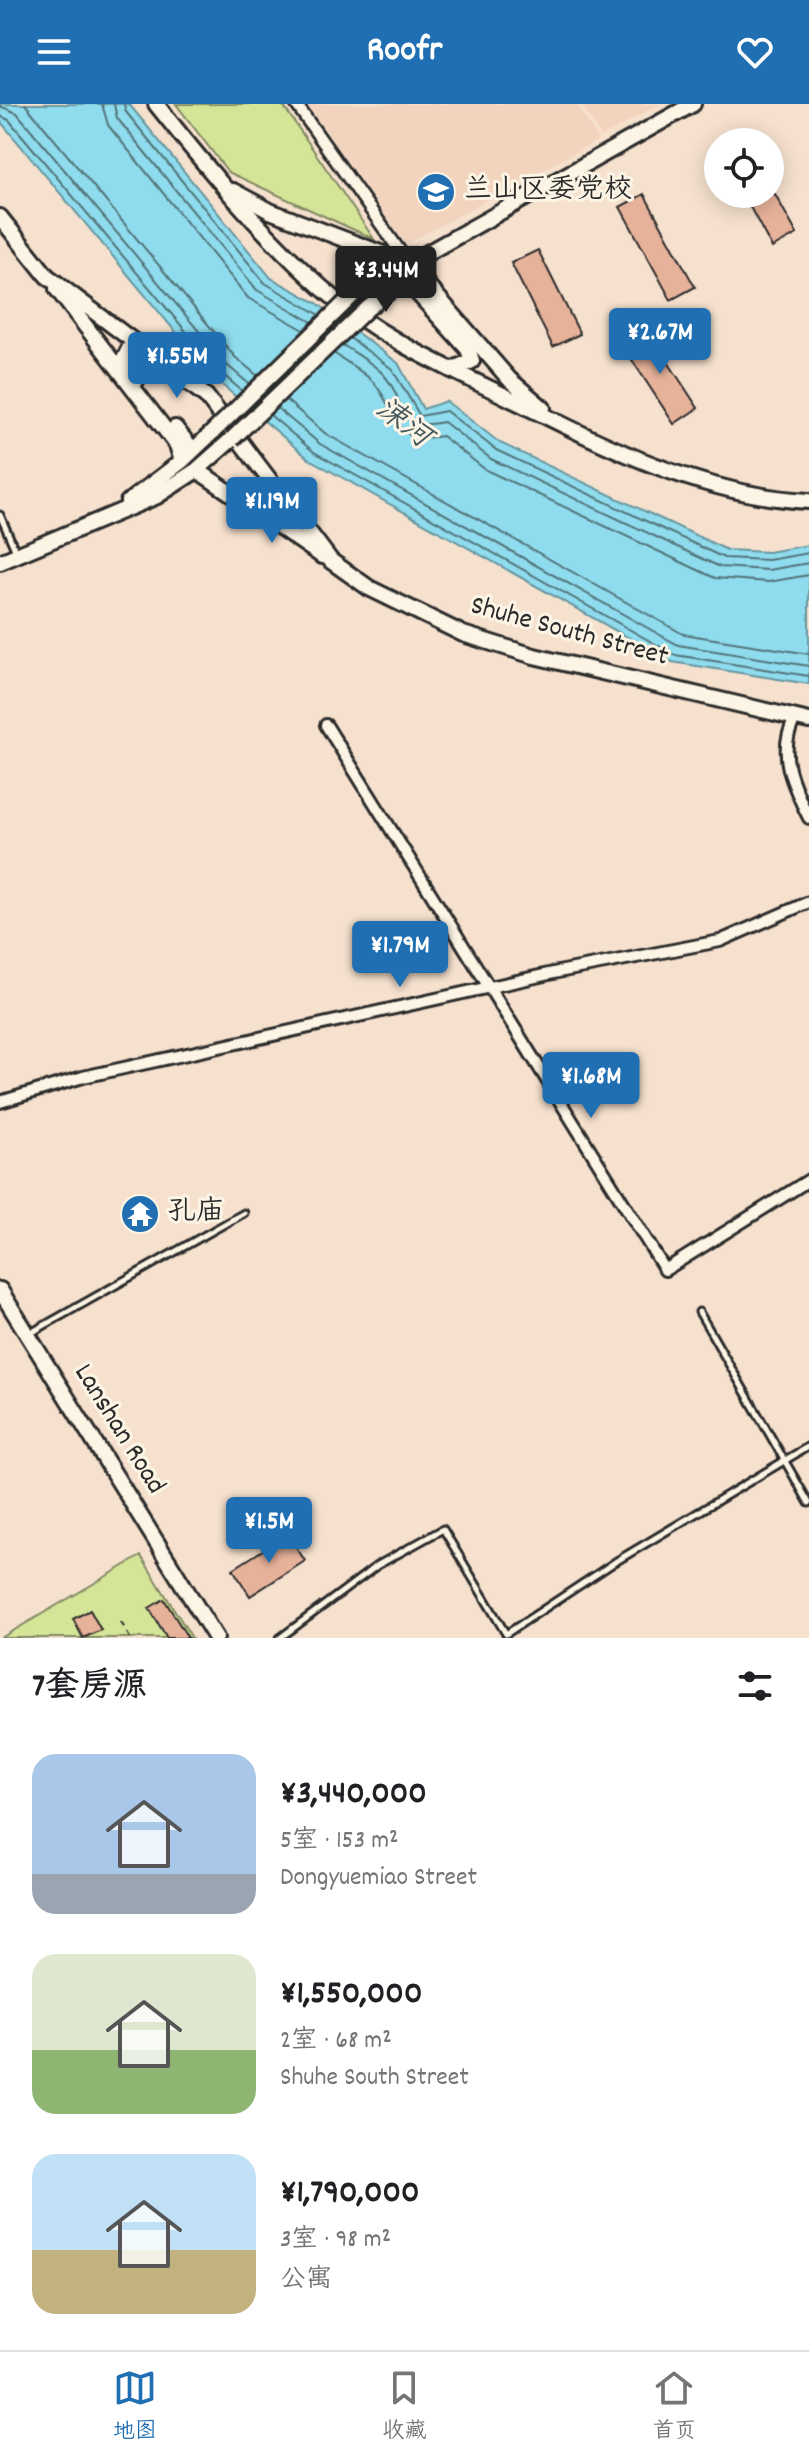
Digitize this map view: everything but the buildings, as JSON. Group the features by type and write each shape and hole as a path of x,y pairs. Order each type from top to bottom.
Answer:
{"main road":[{"path":"156,104 222,185 285,251 322,287 385,337 643,462 763,499 809,501"},
{"path":"115,512 187,455 354,294 397,262 422,256 693,104"},
{"path":"222,185 270,211 397,262"},
{"name":"Shuhe South Street","path":"0,217 47,276 142,344 206,396 331,561 369,588 463,634 534,656 802,720"},
{"path":"285,251 279,236 283,226 294,226 397,262"},
{"path":"0,562 157,496 201,466 368,308 410,275 422,256"},
{"path":"410,275 468,349 472,361 451,370"},
{"path":"410,275 510,380 562,424"},
{"path":"47,276 187,455"},
{"path":"142,344 130,347 125,357 130,375 187,455"},
{"path":"201,466 273,514 281,510 285,498"},
{"path":"201,466 369,588"},
{"name":"Lanshan Road","path":"3,1300 28,1335 216,1638"}],"street":[{"path":"296,104 397,262"},
{"path":"802,720 786,735 790,781 809,818"},
{"path":"326,725 665,1270 809,1180"},
{"path":"0,1102 83,1077 489,987 720,941 809,902"}],"lane":[{"path":"0,515 17,554"},
{"path":"28,1335 244,1213"},
{"path":"699,1312 809,1503"},
{"path":"280,1638 378,1565 443,1529 506,1634 615,1562 809,1446"}],"path":[{"path":"121,1622 130,1638"}],"shaded area":[{"name":"兰山区委党校","path":"307,104 576,104 598,140 406,244"},
{"path":"581,104 660,104 601,137"}],"green space":[{"path":"176,104 282,104 374,239 228,172"},
{"path":"141,1556 192,1638 1,1638"}],"water":[{"name":"涑河","path":"0,104 129,104 271,278 317,303 398,363 423,409 446,401 500,443 727,550 768,552 809,545 809,684 672,662 309,459 214,378 0,121"}],"place":[{"name":"兰山区委党校","path":"436,192"},
{"name":"孔庙","path":"140,1214"}]}
